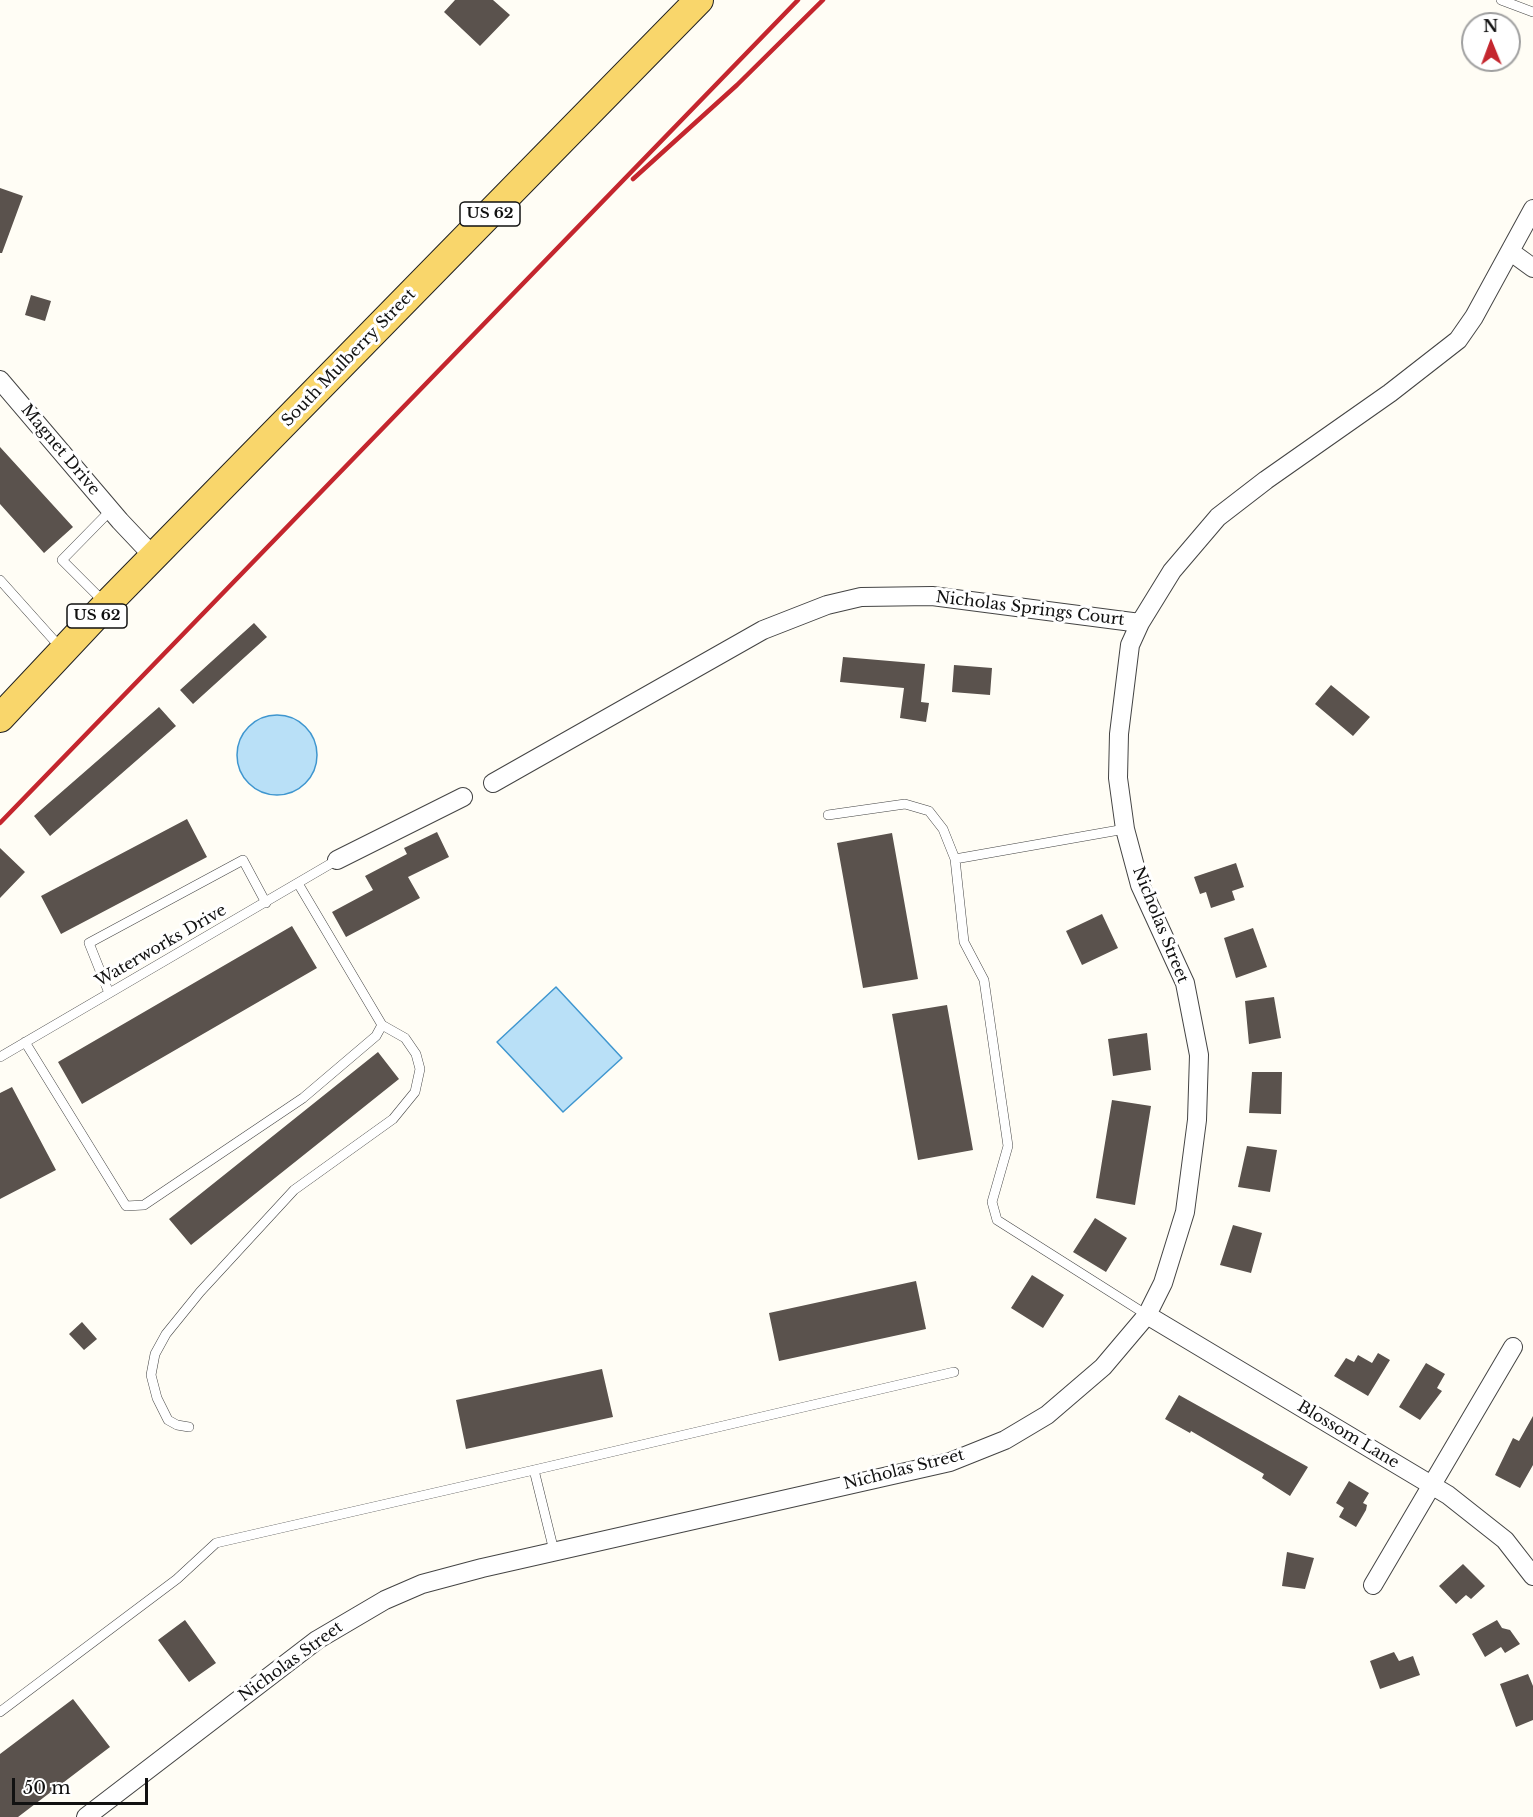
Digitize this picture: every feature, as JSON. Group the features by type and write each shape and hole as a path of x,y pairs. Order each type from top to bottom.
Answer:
{"main road":[{"name":"South Mulberry Street","path":"0,718 106,605 699,0"}],"street":[{"name":"Nicholas Springs Court","path":"493,783 763,630 827,605 861,597 932,596 1140,623 1172,571 1218,517 1266,480 1390,393 1458,340 1474,317 1533,209"},
{"path":"1511,252 1533,268"},
{"name":"Magnet Drive","path":"0,380 115,515 154,557"},
{"name":"Nicholas Street","path":"86,1817 317,1640 350,1619 422,1584 554,1551 950,1462 1005,1440 1047,1415 1103,1368 1147,1315 1163,1283 1185,1212 1197,1120 1199,1055 1185,982 1140,885 1125,829 1118,778 1119,734 1130,645 1140,623"},
{"path":"337,860 462,797"},
{"name":"Blossom Lane","path":"1147,1315 1432,1485 1473,1512 1505,1540 1533,1576"},
{"path":"1373,1585 1513,1347"}],"lane":[{"path":"1501,0 1533,12"},
{"path":"106,605 62,560 115,515"},
{"path":"0,580 64,651"},
{"path":"828,815 905,804 929,811 943,829 954,859 964,942 984,980 1008,1146 992,1202 997,1220 1147,1315"},
{"path":"954,859 1125,829"},
{"path":"109,993 88,942 243,860 266,903"},
{"name":"Waterworks Drive","path":"0,1057 298,885 337,860"},
{"path":"189,1427 177,1425 168,1420 157,1398 152,1375 155,1354 166,1334 200,1292 294,1190 393,1119 415,1092 420,1070 416,1054 405,1038 382,1025 298,885"},
{"path":"25,1042 126,1206 144,1205 303,1098 376,1036 382,1025"},
{"path":"0,1712 177,1580 216,1544 954,1372"},
{"path":"534,1470 554,1551"}],"water":[{"path":"277,715 292,718 305,727 314,740 317,755 314,770 305,783 292,792 277,795 262,792 249,783 240,770 237,755 240,740 249,727 262,718"},
{"path":"556,987 622,1058 563,1112 497,1042"}],"building":[{"path":"455,0 493,0 510,15 480,46 444,12"},
{"path":"0,188 23,196 2,253 0,253"},
{"path":"31,295 51,301 45,321 25,315"},
{"path":"0,447 73,527 44,553 0,504"},
{"path":"254,623 267,637 193,704 180,690"},
{"path":"843,657 925,664 921,702 929,703 926,722 900,718 904,688 840,682"},
{"path":"954,665 992,668 990,695 952,692"},
{"path":"1331,685 1370,717 1353,736 1315,704"},
{"path":"159,707 176,726 50,836 34,816"},
{"path":"187,819 207,857 61,934 41,896"},
{"path":"437,832 449,857 408,877 420,898 346,937 332,912 373,890 365,876 407,854 404,848"},
{"path":"892,833 918,979 863,988 837,843"},
{"path":"0,848 25,872 0,898"},
{"path":"1236,863 1244,887 1232,891 1235,900 1211,908 1206,892 1200,894 1194,877"},
{"path":"1102,914 1118,948 1082,965 1066,931"},
{"path":"292,926 317,968 82,1104 58,1062"},
{"path":"1253,928 1267,967 1236,978 1224,938"},
{"path":"1274,997 1281,1038 1249,1044 1245,1001"},
{"path":"947,1005 973,1150 918,1160 892,1014"},
{"path":"1147,1033 1151,1070 1113,1076 1108,1039"},
{"path":"378,1052 399,1079 191,1245 169,1219"},
{"path":"1252,1072 1282,1072 1281,1114 1249,1113"},
{"path":"12,1087 56,1170 0,1199 0,1093"},
{"path":"1112,1100 1151,1106 1135,1205 1096,1198"},
{"path":"1247,1146 1277,1150 1270,1192 1238,1187"},
{"path":"1095,1218 1127,1238 1106,1272 1073,1252"},
{"path":"1233,1225 1262,1233 1251,1273 1220,1265"},
{"path":"1032,1275 1064,1295 1043,1328 1011,1308"},
{"path":"916,1281 926,1329 779,1361 769,1313"},
{"path":"82,1322 97,1339 84,1350 69,1334"},
{"path":"1378,1353 1390,1360 1368,1396 1334,1376 1346,1358 1354,1362 1358,1355 1372,1363"},
{"path":"1426,1363 1445,1374 1437,1388 1442,1391 1420,1420 1399,1407"},
{"path":"602,1369 613,1417 466,1449 456,1400"},
{"path":"1179,1395 1308,1467 1290,1496 1262,1478 1264,1474 1191,1431 1190,1433 1165,1419"},
{"path":"1533,1416 1533,1465 1520,1488 1495,1475 1513,1438 1519,1441"},
{"path":"1349,1481 1369,1493 1363,1503 1367,1505 1366,1510 1356,1527 1339,1517 1344,1508 1336,1503"},
{"path":"1287,1552 1314,1558 1305,1589 1282,1586"},
{"path":"1463,1564 1485,1586 1471,1599 1466,1595 1456,1604 1439,1586"},
{"path":"185,1620 216,1663 189,1682 158,1640"},
{"path":"1497,1620 1502,1628 1510,1630 1520,1644 1505,1653 1501,1647 1485,1657 1472,1634"},
{"path":"1394,1652 1399,1661 1413,1656 1420,1675 1380,1689 1370,1661"},
{"path":"1528,1674 1533,1686 1533,1720 1516,1727 1500,1684"},
{"path":"73,1699 110,1747 18,1817 0,1817 0,1754"}],"railway":[{"path":"0,823 798,0"},
{"path":"633,179 737,85 823,0"}]}
